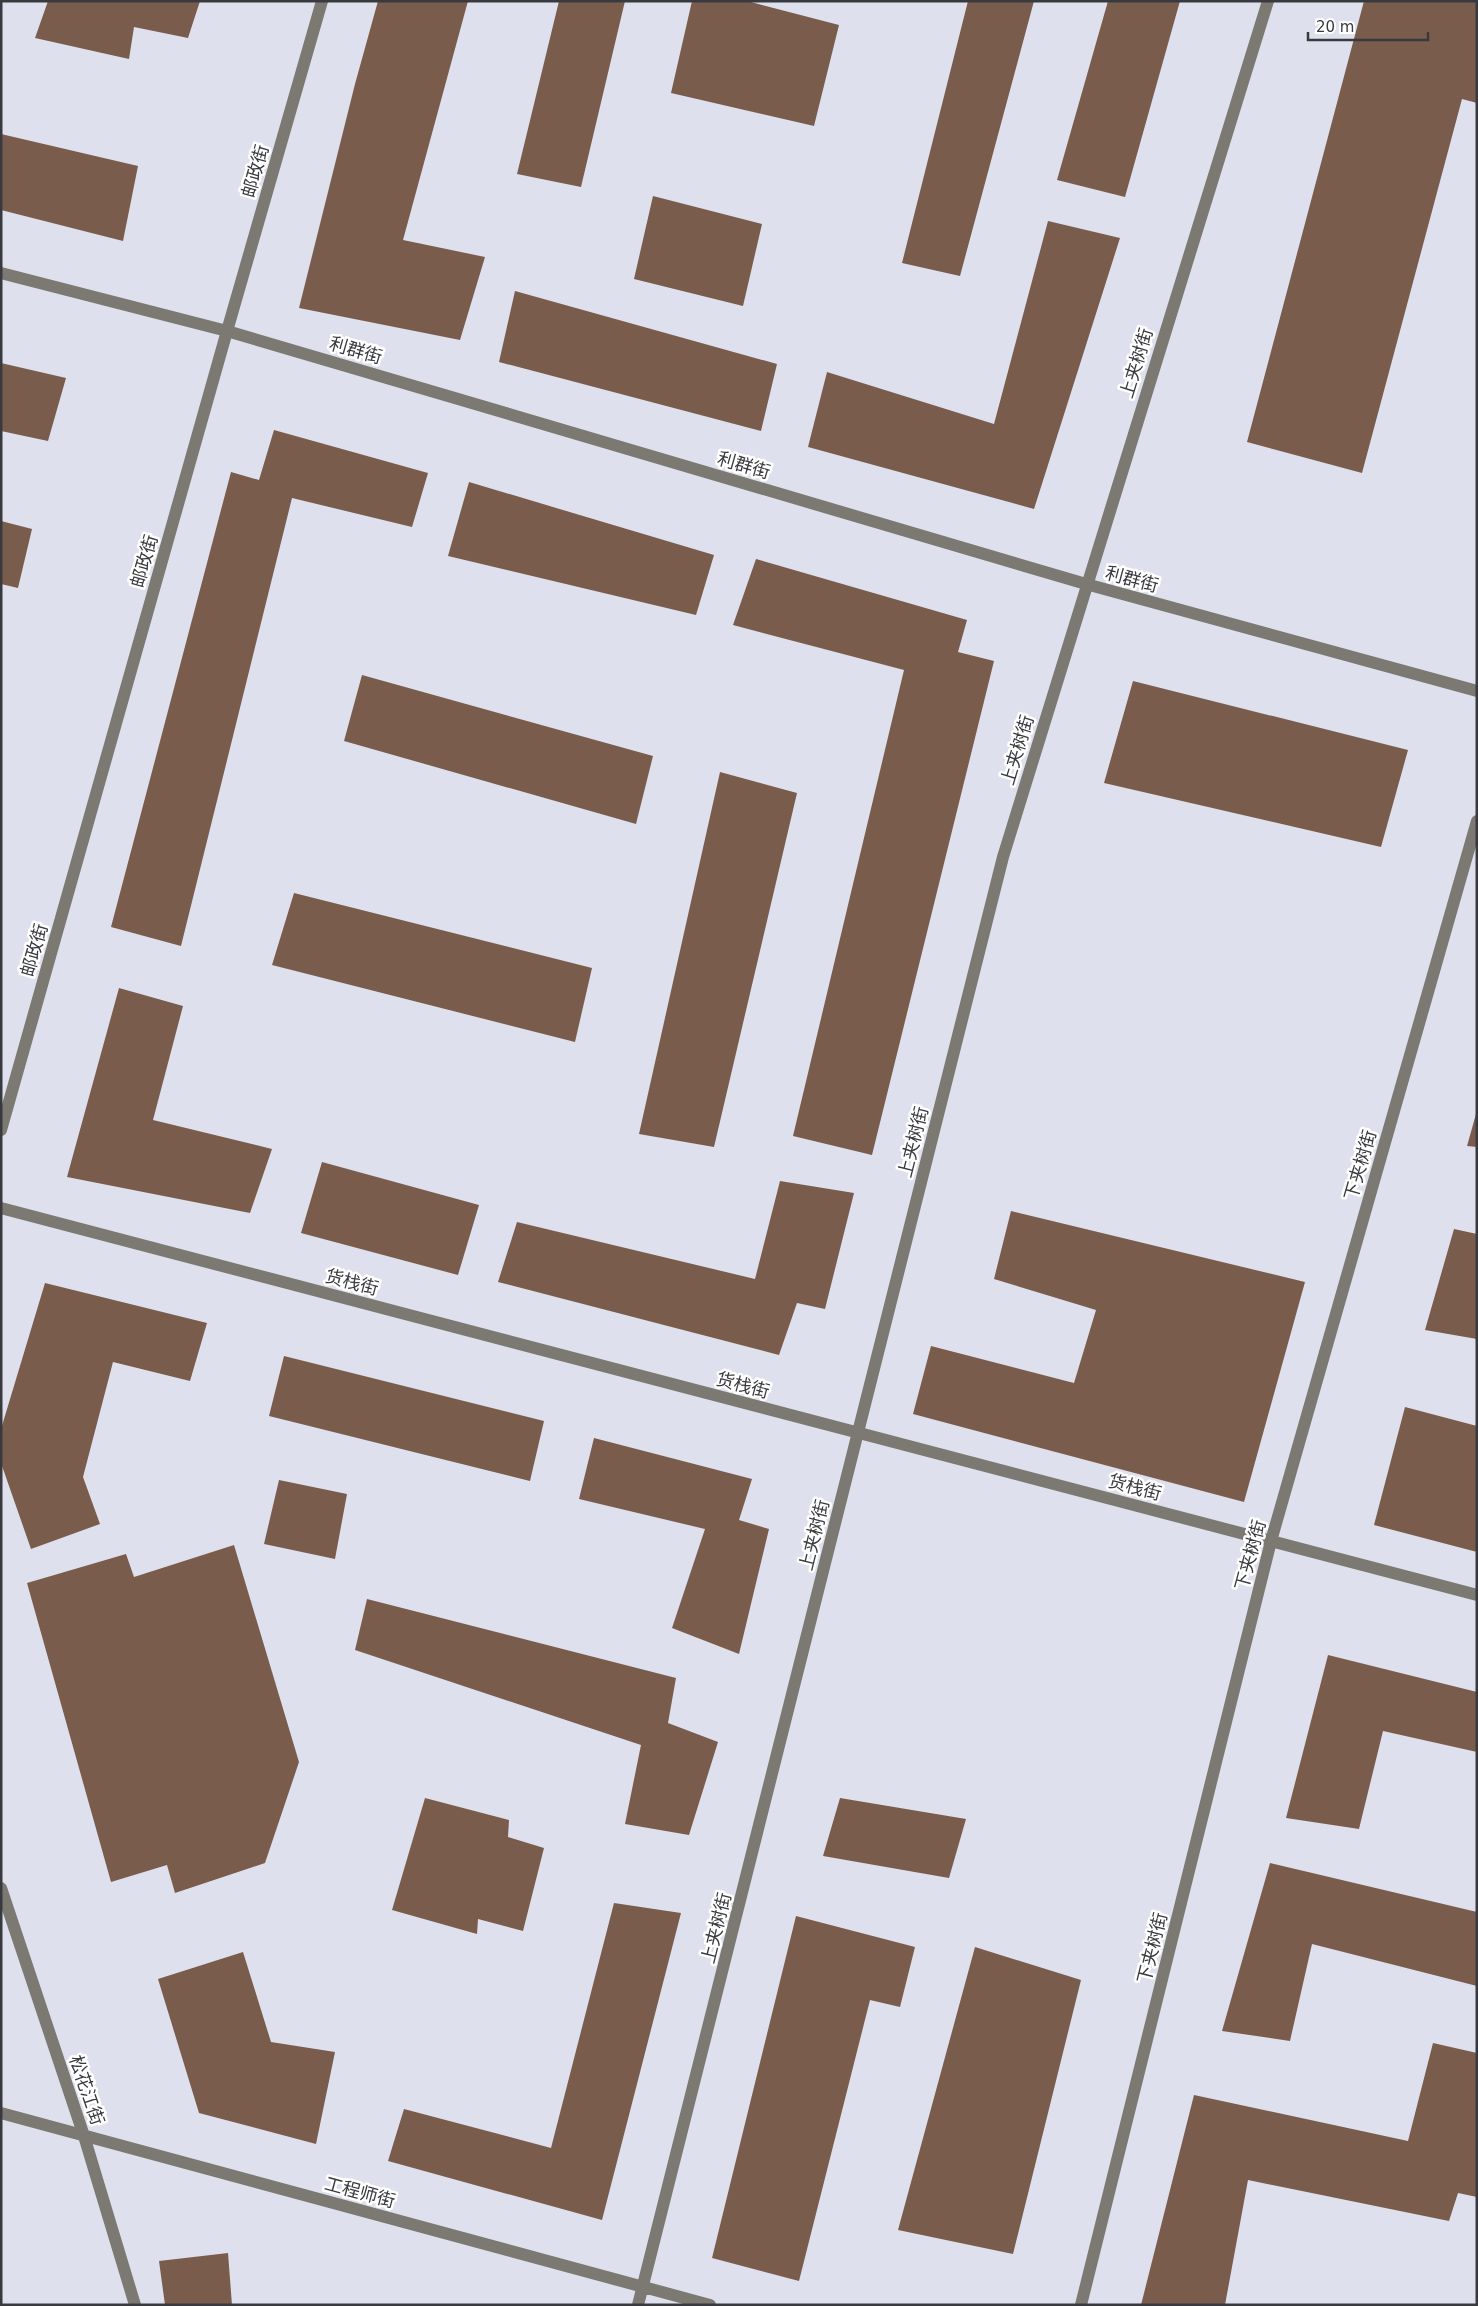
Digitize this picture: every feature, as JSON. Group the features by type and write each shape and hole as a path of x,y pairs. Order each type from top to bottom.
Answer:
{"street":[{"name":"邮政街","path":"1,1130 322,1"},
{"name":"上夹树街","path":"638,2305 1003,856 1268,1"},
{"name":"利群街","path":"1,274 227,331 1086,584 1477,691"},
{"name":"下夹树街","path":"1081,2305 1271,1541 1477,821"},
{"name":"货栈街","path":"1,1208 1477,1595"},
{"name":"松花江街","path":"1,1888 84,2136 135,2305"},
{"name":"工程师街","path":"1,2113 710,2305"}],"building":[{"path":"48,1 200,1 188,38 134,27 129,59 35,38"},
{"path":"378,1 468,1 403,240 485,257 460,340 299,308 355,84"},
{"path":"559,1 625,1 581,187 517,174"},
{"path":"692,1 747,1 839,25 814,126 671,93"},
{"path":"968,1 1034,1 960,276 902,263"},
{"path":"1108,1 1180,1 1125,197 1057,180"},
{"path":"1364,1 1477,1 1477,103 1462,99 1362,473 1247,442"},
{"path":"1,134 138,166 123,241 1,210"},
{"path":"653,196 762,224 743,306 634,279"},
{"path":"1048,221 1120,238 1034,509 808,447 827,372 994,424"},
{"path":"515,291 777,364 761,431 499,362"},
{"path":"1,363 66,378 48,441 1,431"},
{"path":"274,430 428,473 412,527 292,498 181,946 111,927 231,472 259,480"},
{"path":"469,482 714,555 696,615 448,556"},
{"path":"1,521 32,529 18,588 1,584"},
{"path":"756,559 967,620 958,652 994,661 872,1155 793,1136 904,670 733,625"},
{"path":"362,675 653,756 636,824 344,741"},
{"path":"1133,681 1408,750 1381,847 1104,783"},
{"path":"720,772 797,793 714,1147 639,1134"},
{"path":"294,893 592,968 575,1042 272,965"},
{"path":"119,988 183,1006 153,1120 272,1149 250,1213 67,1177"},
{"path":"1476,1114 1477,1147 1467,1146"},
{"path":"322,1162 479,1205 458,1275 301,1233"},
{"path":"780,1181 854,1193 825,1309 797,1303 779,1355 498,1282 517,1222 755,1279"},
{"path":"1011,1211 1305,1282 1244,1502 913,1414 931,1346 1074,1383 1096,1310 994,1279"},
{"path":"1454,1229 1477,1234 1477,1339 1425,1330"},
{"path":"45,1283 207,1323 190,1381 113,1362 83,1477 100,1524 31,1549 1,1463 1,1429"},
{"path":"284,1356 544,1421 530,1481 269,1416"},
{"path":"1405,1407 1477,1426 1477,1552 1374,1525"},
{"path":"594,1438 752,1479 739,1520 769,1529 739,1654 672,1628 705,1529 579,1499"},
{"path":"279,1480 347,1494 335,1559 264,1544"},
{"path":"234,1545 299,1762 265,1863 175,1893 167,1865 111,1882 27,1583 126,1554 134,1577"},
{"path":"367,1599 676,1678 668,1723 718,1742 689,1835 625,1824 641,1745 355,1650"},
{"path":"1328,1655 1477,1692 1477,1752 1383,1731 1359,1829 1286,1818"},
{"path":"425,1798 509,1820 508,1837 544,1848 523,1931 478,1919 477,1934 392,1910"},
{"path":"840,1798 966,1819 949,1878 823,1856"},
{"path":"1270,1863 1477,1912 1477,1986 1312,1944 1290,2041 1222,2031"},
{"path":"614,1903 681,1913 602,2220 388,2161 404,2109 551,2148"},
{"path":"796,1916 915,1947 900,2007 870,2000 799,2281 712,2258"},
{"path":"975,1947 1081,1980 1013,2254 898,2230"},
{"path":"243,1952 271,2042 335,2052 316,2144 199,2113 158,1979"},
{"path":"1433,2043 1477,2053 1477,2197 1458,2193 1449,2221 1248,2180 1225,2305 1141,2305 1194,2095 1408,2141"},
{"path":"228,2253 232,2305 165,2305 159,2261"}]}
